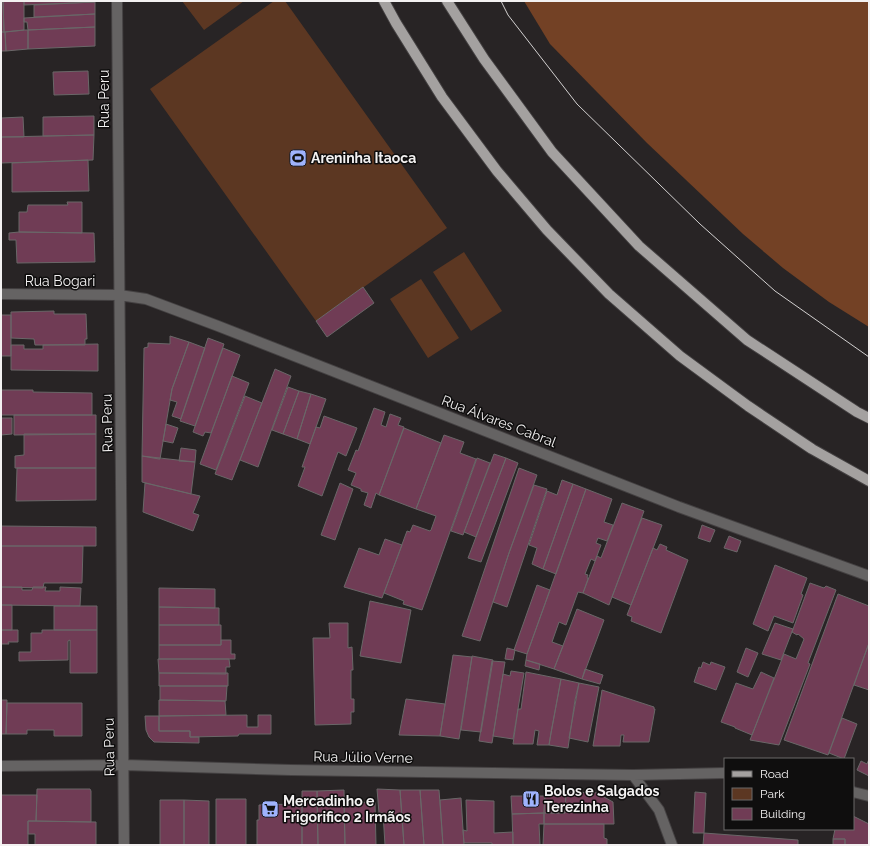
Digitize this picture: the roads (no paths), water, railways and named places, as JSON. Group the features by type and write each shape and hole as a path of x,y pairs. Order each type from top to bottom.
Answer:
{"main road":[{"path":"384,1 442,97 497,171 547,230 609,294 680,356 748,406 812,449 869,481"},
{"path":"447,1 484,59 552,152 639,246 747,340 857,412 869,418"}],"street":[{"name":"Rua Peru","path":"117,1 124,845"},
{"name":"Rua Bogari","path":"1,294 119,295"},
{"name":"Rua Álvares Cabral","path":"119,295 146,299 679,507 869,576"},
{"name":"Rua Júlio Verne","path":"1,766 124,765 299,770 633,775 724,773"},
{"path":"633,775 659,810 672,845"},
{"path":"854,792 869,796"}],"tram line":[{"path":"501,1 508,15 577,104 700,224 775,291 869,357"}],"place":[{"name":"Areninha Itaoca","path":"298,158"},
{"name":"Bolos e Salgados Terezinha","path":"531,799"},
{"name":"Mercadinho e Frigorifico 2 Irmãos","path":"270,809"}]}
